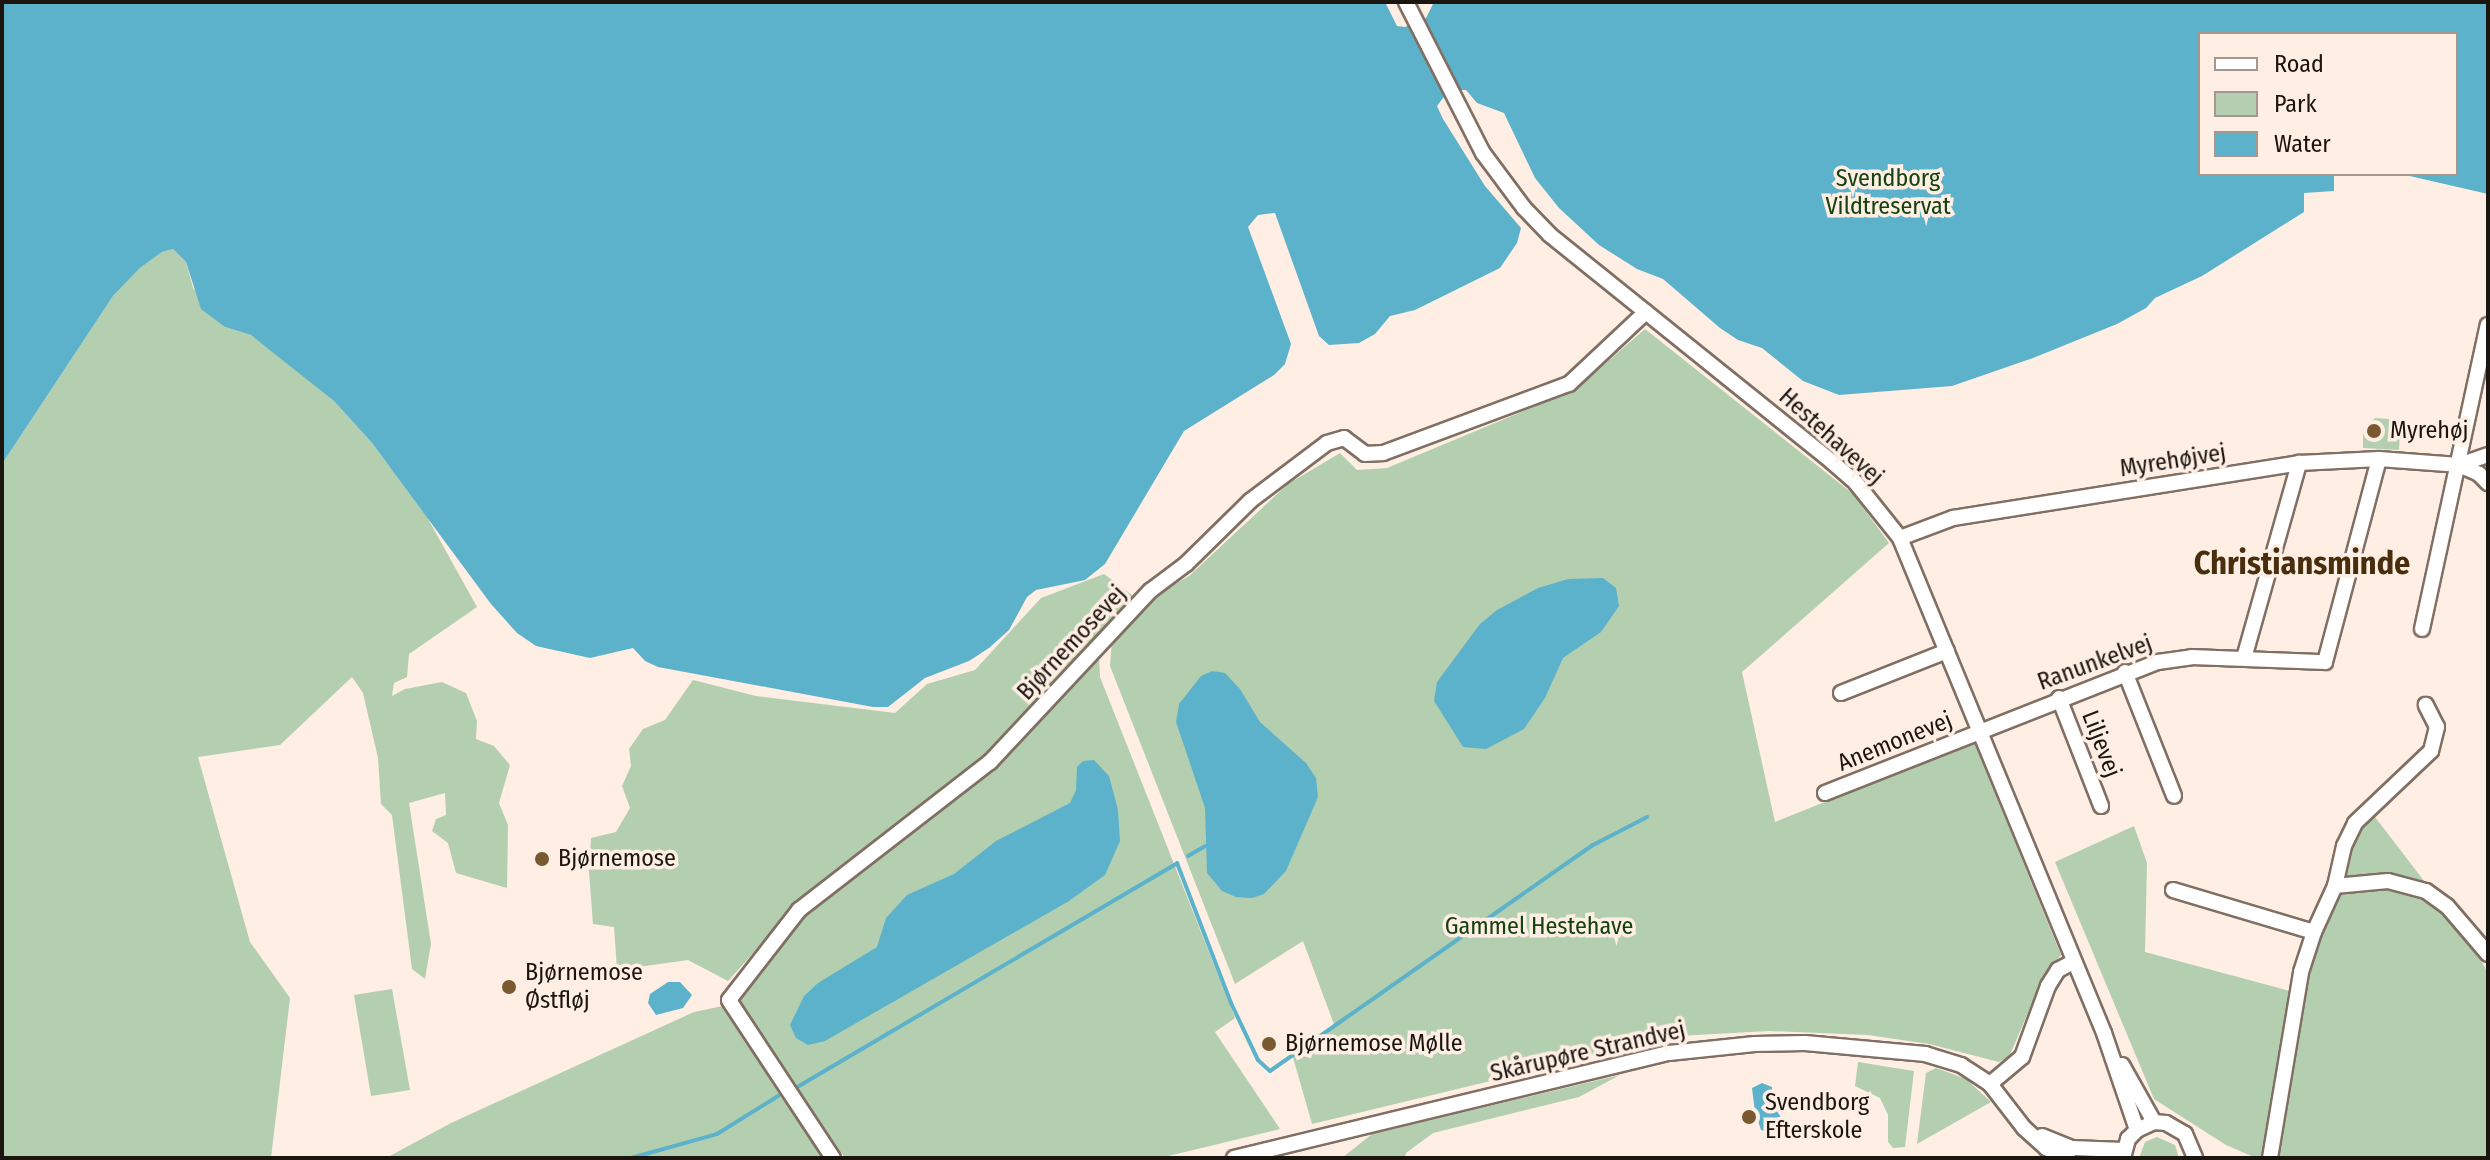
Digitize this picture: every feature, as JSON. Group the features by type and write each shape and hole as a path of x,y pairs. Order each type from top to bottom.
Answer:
{"street":[{"name":"Hestehavevej","path":"1409,8 1483,153 1524,208 1550,235 1831,461 1856,483 1900,538 2104,1033 2137,1130"},
{"name":"Bjørnemosevej","path":"833,1158 729,1000 799,910 990,762 1150,591 1186,564 1250,501 1327,443 1344,438 1365,454 1383,453 1569,384 1646,312"},
{"path":"2422,629 2488,325"},
{"name":"Myrehøjvej","path":"2459,465 2488,455"},
{"name":"Myrehøjvej","path":"1900,538 1953,518 2299,463 2379,459 2459,465 2479,474 2488,483"},
{"name":"Ranunkelvej","path":"1980,731 2125,672 2192,657 2325,662 2379,459"},
{"path":"2244,658 2299,463"},
{"path":"1841,693 1947,651"},
{"path":"2125,672 2174,796"},
{"name":"Liljevej","path":"2059,698 2101,806"},
{"path":"2270,1158 2301,972 2314,932 2335,886 2344,846 2355,823 2431,751 2437,727 2426,705"},
{"name":"Anemonevej","path":"1825,793 1980,731"},
{"path":"2335,886 2388,881 2426,891 2447,906 2488,954"},
{"path":"2173,890 2314,932"},
{"path":"1990,1084 2022,1057 2048,986 2058,970 2073,962"},
{"name":"Hestehavevej","path":"2104,1033 2154,1122"},
{"name":"Skårupøre Strandvej","path":"1234,1158 1669,1053 1805,1043 1925,1054 1961,1065 1990,1084 2024,1128 2046,1148 2068,1158"},
{"path":"2123,1154 2137,1130 2154,1122 2177,1127 2191,1143 2194,1156 2210,1158"},
{"name":"Skårupøre Strandvej","path":"2024,1128 2072,1148 2123,1154"}],"green space":[{"path":"173,249 186,262 193,288 225,327 251,335 289,363 334,401 372,443 427,517 477,607 409,654 407,677 394,683 392,696 405,689 442,682 466,693 477,721 476,739 494,746 510,765 499,803 508,825 507,888 456,873 448,843 432,831 436,819 446,815 445,793 409,803 431,944 425,979 412,969 392,815 381,804 378,758 363,693 352,677 280,745 198,757 250,942 290,998 271,1158 2,1158 2,464 113,296 140,268 162,252"},
{"name":"Gammel Hestehave","path":"1645,329 1853,494 1889,543 1742,672 1775,822 1974,742 2061,955 2042,980 2009,1057 1999,1062 1929,1044 1868,1035 1769,1031 1678,1036 1312,1124 1292,1054 1335,1027 1303,941 1235,984 1110,666 1112,640 1155,595 1189,576 1288,484 1340,453 1357,470 1387,468 1576,389"},
{"path":"2375,418 2389,419 2400,431 2399,450 2363,448 2363,428"},
{"path":"1104,574 1136,598 986,758 796,906 728,981 688,960 617,970 614,927 593,924 589,872 591,838 616,832 630,808 622,786 631,766 629,749 643,729 665,720 693,680 756,696 895,713 927,684 975,670 1041,598"},
{"path":"1099,657 1100,677 1235,1018 1215,1032 1280,1129 1160,1158 845,1158 734,1000 803,914 992,767"},
{"path":"2372,813 2470,941 2488,973 2488,1158 2256,1158 2226,1145 2154,1099 2055,862 2134,826 2147,863 2145,952 2301,994 2347,853"},
{"path":"392,989 410,1090 371,1096 354,995"},
{"path":"723,1006 824,1158 386,1158 451,1123 694,1012"},
{"path":"1858,1062 1914,1071 1905,1147 1893,1148 1888,1142 1888,1115 1880,1098 1855,1086"},
{"path":"1936,1068 1966,1079 1991,1102 1917,1144 1926,1073"},
{"path":"1620,1075 1579,1097 1433,1133 1406,1153 1405,1158 1342,1158 1372,1134"},
{"path":"2157,1137 2175,1145 2179,1158 2139,1158 2145,1142"}],"water":[{"path":"2,2 1385,2 1397,26 1405,27 1426,18 1434,2 2488,2 2488,194 2410,176 2458,176 2458,32 2198,32 2198,176 2334,176 2334,191 2304,193 2304,212 2202,276 2155,298 2146,308 2117,324 1952,386 1839,395 1803,381 1762,348 1738,340 1720,328 1663,279 1637,269 1599,245 1559,208 1535,178 1504,113 1477,103 1466,90 1449,90 1437,106 1443,119 1485,186 1521,228 1517,243 1500,268 1415,310 1390,316 1375,334 1359,343 1329,345 1319,336 1275,213 1258,215 1248,227 1291,344 1285,364 1274,375 1184,431 1105,564 1085,580 1036,590 1027,597 1009,630 989,648 969,661 925,678 888,707 873,707 658,667 645,661 633,648 590,658 536,646 517,633 491,604 372,443 334,401 251,335 225,327 201,309 186,262 173,249 162,252 140,268 113,296 2,464"},
{"path":"1603,578 1616,588 1619,606 1601,632 1563,658 1545,698 1524,729 1486,749 1463,747 1434,701 1437,682 1480,624 1497,610 1538,588 1568,579"},
{"path":"1212,671 1225,673 1240,689 1260,722 1306,763 1316,778 1318,797 1286,871 1264,894 1252,898 1236,897 1222,891 1207,873 1205,808 1176,722 1179,704 1201,676"},
{"path":"1094,760 1109,776 1118,810 1120,841 1105,875 1069,901 825,1041 808,1045 796,1038 790,1025 804,996 818,983 877,947 886,918 907,895 954,874 996,841 1070,803 1076,790 1077,767 1083,761"},
{"path":"668,982 680,982 692,995 683,1008 656,1015 648,1003 650,994"},
{"path":"1762,1083 1772,1087 1772,1104 1781,1117 1779,1127 1770,1132 1761,1130 1755,1112 1752,1088"}],"waterway":[{"path":"799,1086 1177,863 1231,1003 1258,1060 1270,1071 1593,845 1647,817"},
{"path":"1188,856 1205,846"},
{"path":"631,1158 717,1134 778,1096"}],"place":[{"name":"Myrehøj","path":"2374,431"},
{"name":"Bjørnemose","path":"542,859"},
{"name":"Bjørnemose Østfløj","path":"509,987"},
{"name":"Bjørnemose Mølle","path":"1269,1044"},
{"name":"Svendborg Efterskole","path":"1749,1117"}],"district":[{"name":"Christiansminde","path":"2302,563"}],"park label":[{"name":"Svendborg Vildtreservat","path":"1888,193"}]}
